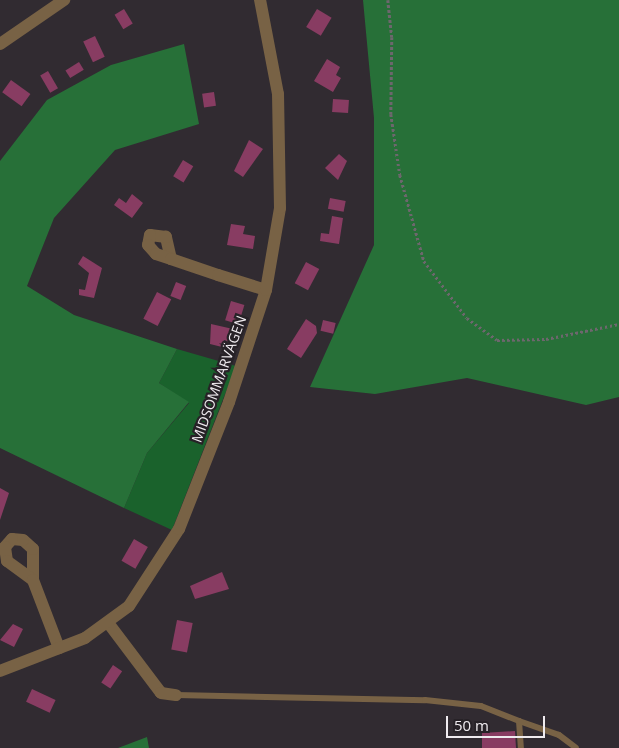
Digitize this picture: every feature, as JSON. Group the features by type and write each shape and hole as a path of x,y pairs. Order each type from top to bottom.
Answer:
{"street":[{"path":"0,44 64,0"},
{"name":"MIDSOMMARVÄGEN","path":"0,671 59,648 109,624 145,587 179,529 266,290 280,208 281,124 260,0"},
{"path":"171,259 266,290"},
{"path":"33,580 59,648"},
{"path":"109,624 162,693 176,695"}],"lane":[{"path":"176,695 425,700 481,706 559,735 576,748"},
{"path":"519,721 521,748"}],"path":[{"path":"388,0 392,37 391,114 400,175 424,261 467,318 498,340 546,339 619,324"}],"green space":[{"path":"363,0 619,0 619,397 586,405 467,378 375,394 310,387 374,245 374,118"},
{"path":"184,44 199,124 115,150 54,218 27,286 74,315 177,349 159,383 189,402 147,453 124,508 0,448 0,161 47,100 111,65"},
{"path":"177,349 236,366 172,530 124,508 147,453 189,403 159,383"},
{"path":"147,737 149,748 118,748"}],"building":[{"path":"124,9 133,24 123,29 115,15"},
{"path":"317,9 332,18 321,36 306,27"},
{"path":"95,36 105,57 93,62 83,41"},
{"path":"327,59 340,67 336,75 341,78 333,92 314,81"},
{"path":"79,62 84,70 70,78 65,70"},
{"path":"48,71 58,88 50,93 40,76"},
{"path":"11,80 30,94 22,106 2,92"},
{"path":"214,92 216,106 204,108 202,94"},
{"path":"333,99 349,100 348,113 332,112"},
{"path":"249,140 263,149 243,177 234,171"},
{"path":"339,154 347,161 338,180 325,168"},
{"path":"183,160 193,166 184,182 173,176"},
{"path":"132,194 143,203 132,218 114,205 119,198 126,203"},
{"path":"330,198 346,201 344,212 328,209"},
{"path":"332,216 343,218 339,244 320,241 321,233 329,234"},
{"path":"231,224 245,226 243,234 255,236 253,249 227,245"},
{"path":"83,256 102,268 94,298 79,295 79,289 85,290 89,273 78,264"},
{"path":"306,262 319,269 308,290 295,283"},
{"path":"176,282 186,286 181,300 170,296"},
{"path":"157,292 171,299 158,326 143,319"},
{"path":"231,301 244,305 239,324 225,320"},
{"path":"306,319 316,326 317,333 301,358 287,349"},
{"path":"323,320 336,323 333,334 321,331"},
{"path":"211,324 233,329 230,342 224,340 222,347 210,344"},
{"path":"0,488 9,493 0,520"},
{"path":"134,539 148,547 135,569 122,561"},
{"path":"222,572 229,589 195,599 190,586"},
{"path":"177,620 193,623 187,653 171,649"},
{"path":"13,624 23,629 14,647 0,640"},
{"path":"113,665 122,671 110,689 101,682"},
{"path":"32,689 56,700 50,713 26,702"},
{"path":"515,731 516,748 482,748 482,733"}]}
